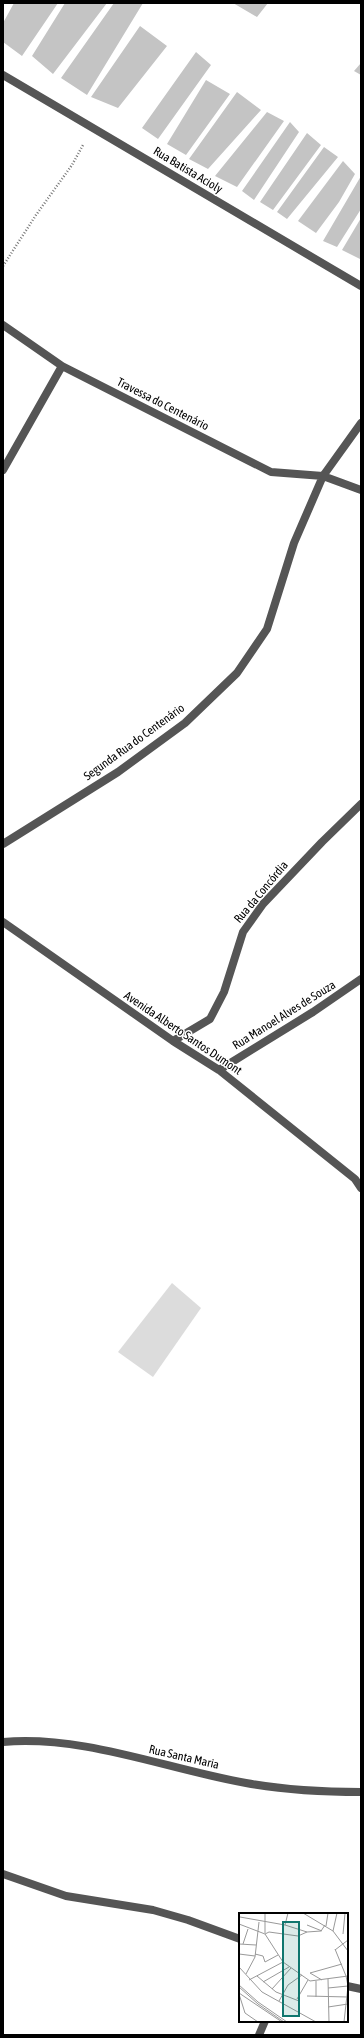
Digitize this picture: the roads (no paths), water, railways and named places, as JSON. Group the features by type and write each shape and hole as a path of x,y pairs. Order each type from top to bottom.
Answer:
{"street":[{"name":"Rua Batista Acioly","path":"3,75 361,286"},
{"name":"Travessa do Centenário","path":"3,325 62,366 271,472 323,476 361,490"},
{"path":"3,470 62,366"},
{"name":"Segunda Rua do Centenário","path":"3,844 118,772 161,741 185,723 237,674 267,629 294,543 323,476 361,423"},
{"name":"Rua da Concórdia","path":"173,1041 210,1020 224,992 242,932 263,904 322,842 361,804"},
{"name":"Avenida Alberto Santos Dumont","path":"3,922 173,1041 219,1070 358,1177 361,1188"},
{"name":"Rua Manoel Alves de Souza","path":"219,1070 313,1012 361,979"},
{"name":"Rua Santa Maria","path":"3,1742 48,1741 97,1750 247,1783 307,1790 361,1792"},
{"path":"3,1874 66,1896 153,1910 188,1920 239,1939"},
{"path":"348,1986 361,1989"},
{"path":"259,2035 265,2022"}]}
